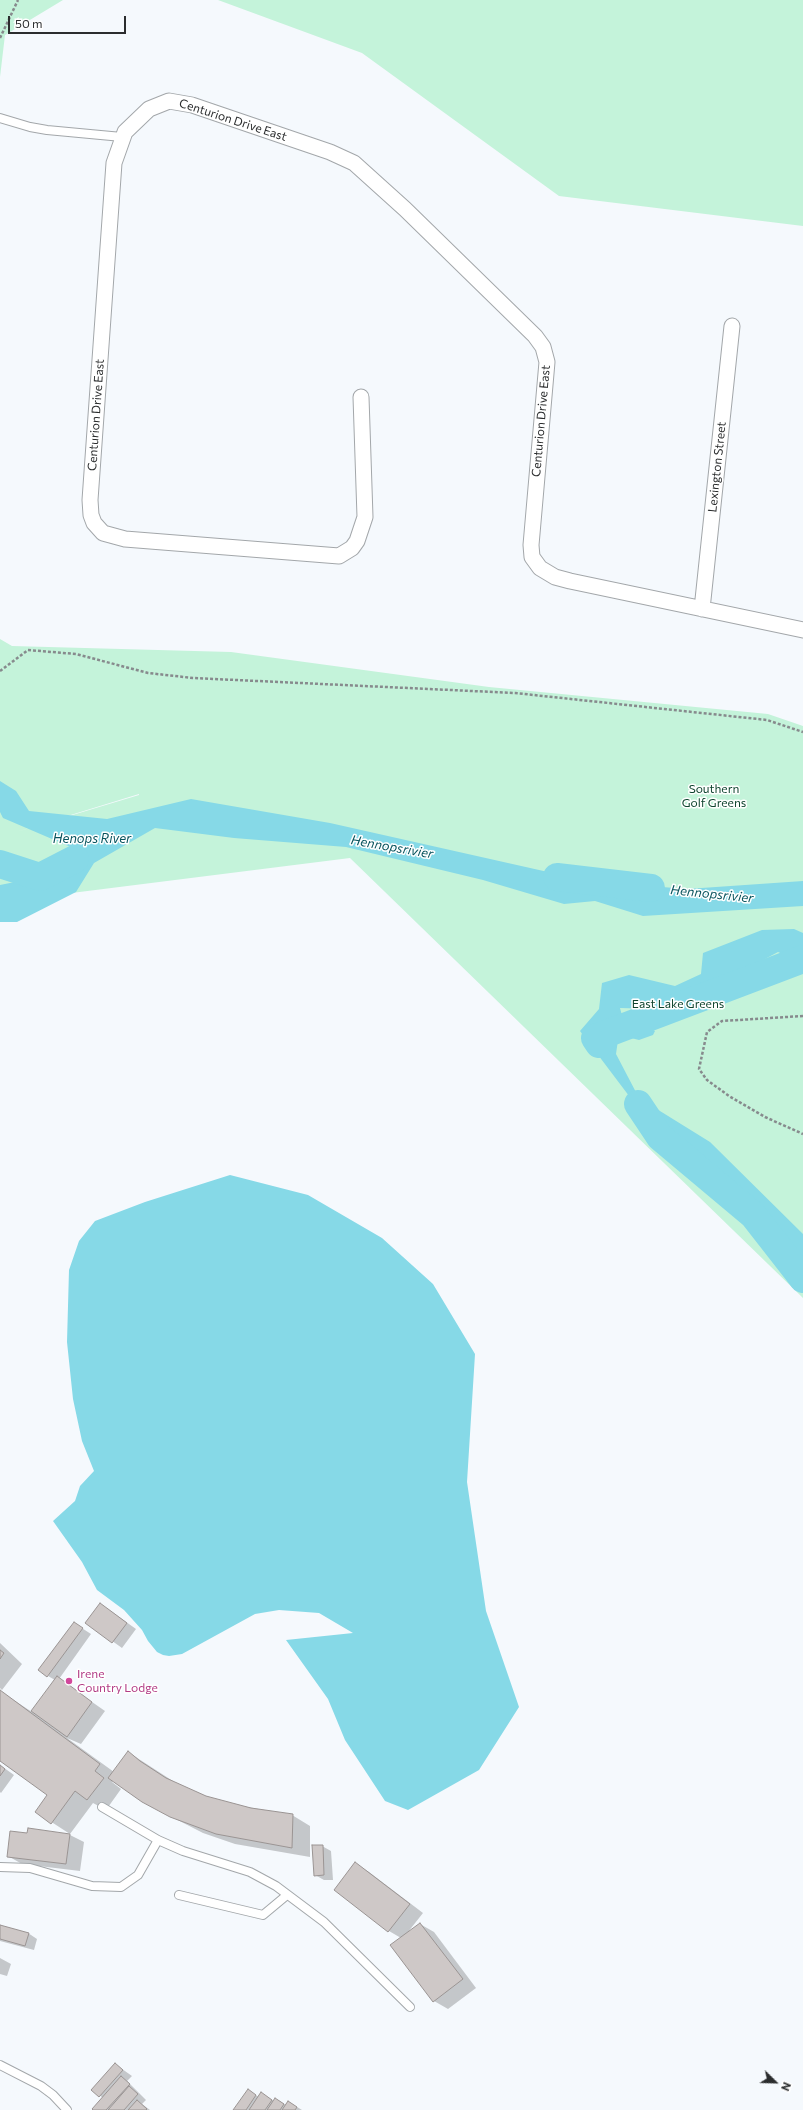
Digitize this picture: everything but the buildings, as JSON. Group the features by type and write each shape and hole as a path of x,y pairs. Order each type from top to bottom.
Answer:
{"street":[{"name":"Centurion Drive East","path":"361,397 365,517 357,541 352,548 339,556 125,540 103,533 94,523 91,515 90,500 114,163 122,137 128,128 149,109 168,101 192,104 330,152 354,163 364,170 526,326 543,347 547,362 531,545 532,557 540,568 559,578 803,630"},
{"name":"Lexington Street","path":"702,609 732,326"}],"lane":[{"path":"0,118 46,130 122,137"},
{"path":"102,1807 158,1840 184,1851 250,1872 287,1895 324,1922 410,2007"},
{"path":"0,1868 30,1868 92,1886 121,1888 138,1875 158,1840"},
{"path":"179,1895 263,1916 287,1895"},
{"path":"0,2065 41,2086 53,2095 66,2110"}],"path":[{"path":"0,38 18,0"},
{"path":"0,671 28,650 76,654 148,673 193,678 516,693 767,720 803,732"},
{"path":"803,1016 722,1021 707,1032 699,1069 707,1080 729,1096 765,1117 803,1134"}],"green space":[{"path":"0,0 63,0 5,35 0,77"},
{"path":"218,0 803,0 803,226 559,196 362,53"},
{"path":"0,639 12,646 231,652 489,687 768,714 803,726 803,1298 350,858 0,902","holes":["139,794 139,795 16,832"]}],"water":[{"name":"Henops River","path":"0,781 16,791 29,811 107,819 191,799 330,823 588,881 687,889 803,881 803,906 643,916 595,901 564,904 483,880 346,847 234,838 155,828 94,863 76,892 17,922 0,922 0,885 40,877 73,848 3,818 0,812"},
{"path":"794,929 803,933 803,963 778,952 752,966 734,980 717,997 689,1007 672,1019 667,1004 656,1009 620,1008 625,1027 634,1033 646,1026 655,1031 653,1035 639,1040 627,1037 618,1040 616,1054 639,1098 710,1142 803,1234 803,1267 712,1181 660,1137 580,1031 599,1009 602,983 629,975 675,986 701,974 703,953 762,930"},
{"path":"230,1175 308,1195 382,1238 433,1284 475,1354 467,1482 486,1611 519,1707 479,1770 408,1810 385,1801 345,1740 328,1699 286,1640 353,1633 319,1613 279,1610 255,1614 182,1654 169,1656 163,1655 157,1652 148,1641 142,1630 124,1610 97,1590 82,1562 53,1521 75,1501 80,1486 94,1471 82,1441 73,1399 67,1342 69,1270 79,1241 95,1221 145,1202"}],"waterway":[{"name":"Hennopsrivier","path":"0,864 40,877 75,859"},
{"name":"Hennopsrivier","path":"557,877 651,888"},
{"name":"Hennopsrivier","path":"599,1044 595,1038 803,959"},
{"name":"Hennopsrivier","path":"638,1104 660,1137 753,1215 803,1279"}],"place":[{"name":"Irene Country Lodge","path":"69,1681"}],"park label":[{"name":"Southern Golf Greens","path":"714,796"},
{"name":"East Lake Greens","path":"678,1004"}]}
